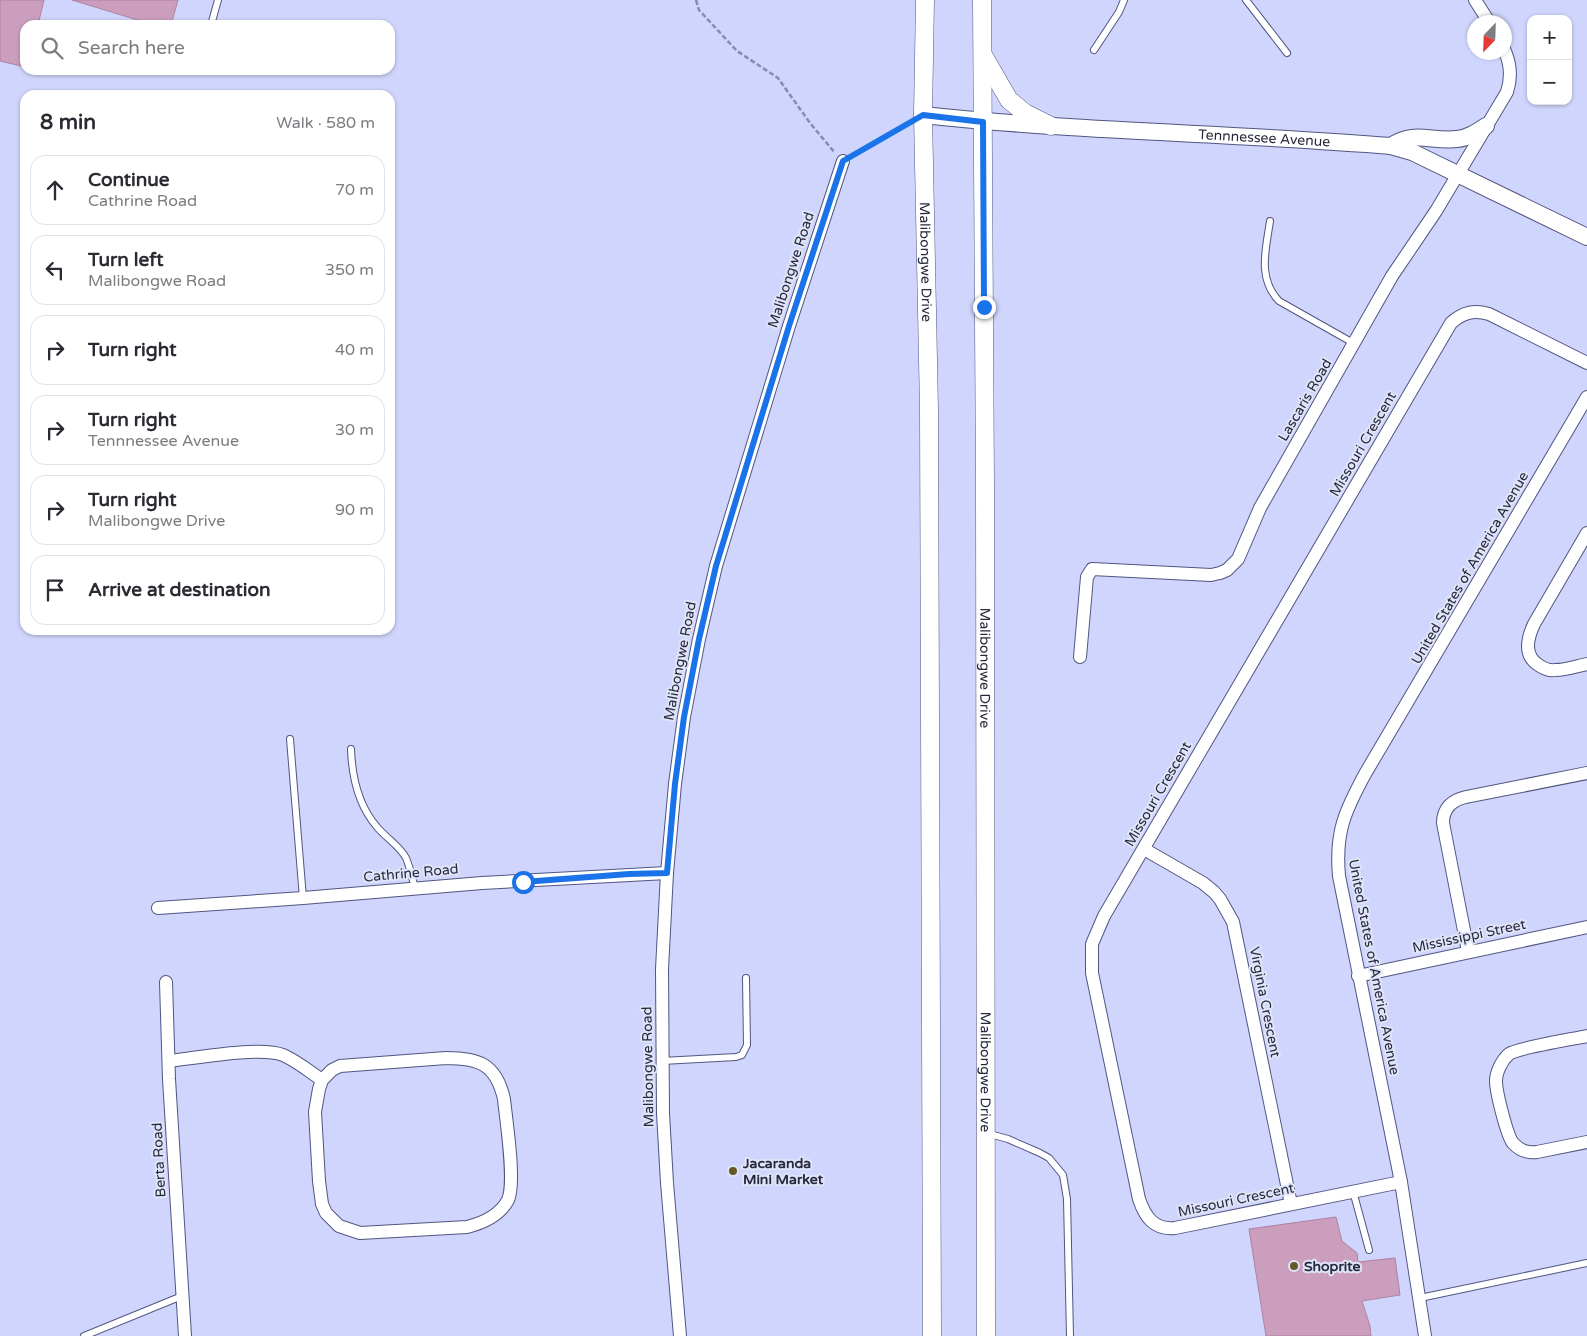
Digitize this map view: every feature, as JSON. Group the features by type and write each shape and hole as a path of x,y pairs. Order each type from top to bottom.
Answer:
{"main road":[{"name":"Malibongwe Drive","path":"925,0 923,115 929,400 932,1336"},
{"name":"Malibongwe Drive","path":"982,0 987,934 985,1132 986,1336"},
{"path":"982,52 1009,100 1025,113 1051,126"}],"street":[{"path":"1475,0 1485,15"},
{"name":"Lascaris Road","path":"1080,657 1087,577 1092,569 1210,574 1220,573 1234,564 1260,508 1400,262 1436,211 1506,92 1510,81 1510,66 1508,60"},
{"name":"Tennnessee Avenue","path":"923,115 983,122 1390,146 1412,152 1587,237"},
{"path":"1390,146 1406,138 1416,136 1465,138 1486,126"},
{"name":"Malibongwe Road","path":"680,1336 663,1113 662,969 667,873 675,784 684,717 716,566 789,326 843,161"},
{"name":"Missouri Crescent","path":"1402,1182 1175,1228 1167,1229 1149,1220 1139,1199 1094,982 1092,958 1094,938 1104,916 1451,323 1462,314 1470,312 1490,314 1587,364"},
{"name":"United States of America Avenue","path":"1425,1336 1402,1182 1358,976 1338,864 1338,840 1344,815 1365,774 1587,397"},
{"path":"1587,533 1534,624 1528,642 1529,656 1536,664 1548,670 1560,670 1587,664"},
{"path":"1468,951 1443,823 1443,817 1447,808 1455,800 1466,796 1587,773"},
{"name":"Virginia Crescent","path":"1144,850 1203,883 1220,899 1233,922 1291,1204"},
{"name":"Cathrine Road","path":"158,908 415,888 667,873"},
{"name":"Mississippi Street","path":"1358,976 1587,927"},
{"name":"Berta Road","path":"166,982 185,1336"},
{"path":"1587,1036 1511,1052 1501,1065 1496,1082 1508,1134 1514,1144 1522,1150 1530,1153 1587,1142"},
{"path":"169,1061 241,1053 275,1053 284,1056 322,1080"},
{"path":"446,1058 467,1058 480,1062 490,1068 501,1086 504,1099 511,1178 508,1198 492,1217 480,1224 467,1227 360,1234 338,1226 326,1213 322,1204 319,1182 315,1112 322,1080 332,1070 340,1066 446,1058"}],"lane":[{"path":"212,20 218,0"},
{"path":"1094,50 1119,12 1124,0"},
{"path":"1246,0 1287,53"},
{"path":"1270,221 1263,266 1274,296 1279,301 1355,344"},
{"path":"290,739 303,898"},
{"path":"351,749 355,784 364,809 377,827 399,848 406,858 415,888"},
{"path":"662,1061 736,1057 742,1055 747,1045 746,978"},
{"path":"985,1132 1040,1152 1049,1158 1063,1175 1067,1200 1070,1336"},
{"path":"1352,1191 1369,1250"},
{"path":"1420,1298 1587,1263"},
{"path":"84,1336 182,1296"}],"path":[{"path":"696,0 699,10 737,51 778,78 810,123 843,161 923,115"}],"building":[{"path":"0,0 44,0 39,20 20,20 20,66 0,61"},
{"path":"72,0 178,0 172,20 138,20"},
{"path":"1336,1217 1342,1241 1357,1253 1358,1262 1395,1258 1400,1295 1362,1301 1370,1326 1371,1336 1266,1336 1249,1229"}],"place":[{"name":"Jacaranda Mini Market","path":"733,1171"},
{"name":"Shoprite","path":"1294,1266"}],"route":[{"path":"523,882 667,873 675,784 684,717 716,566 789,326 843,161 923,115 983,122 984,307"}]}
